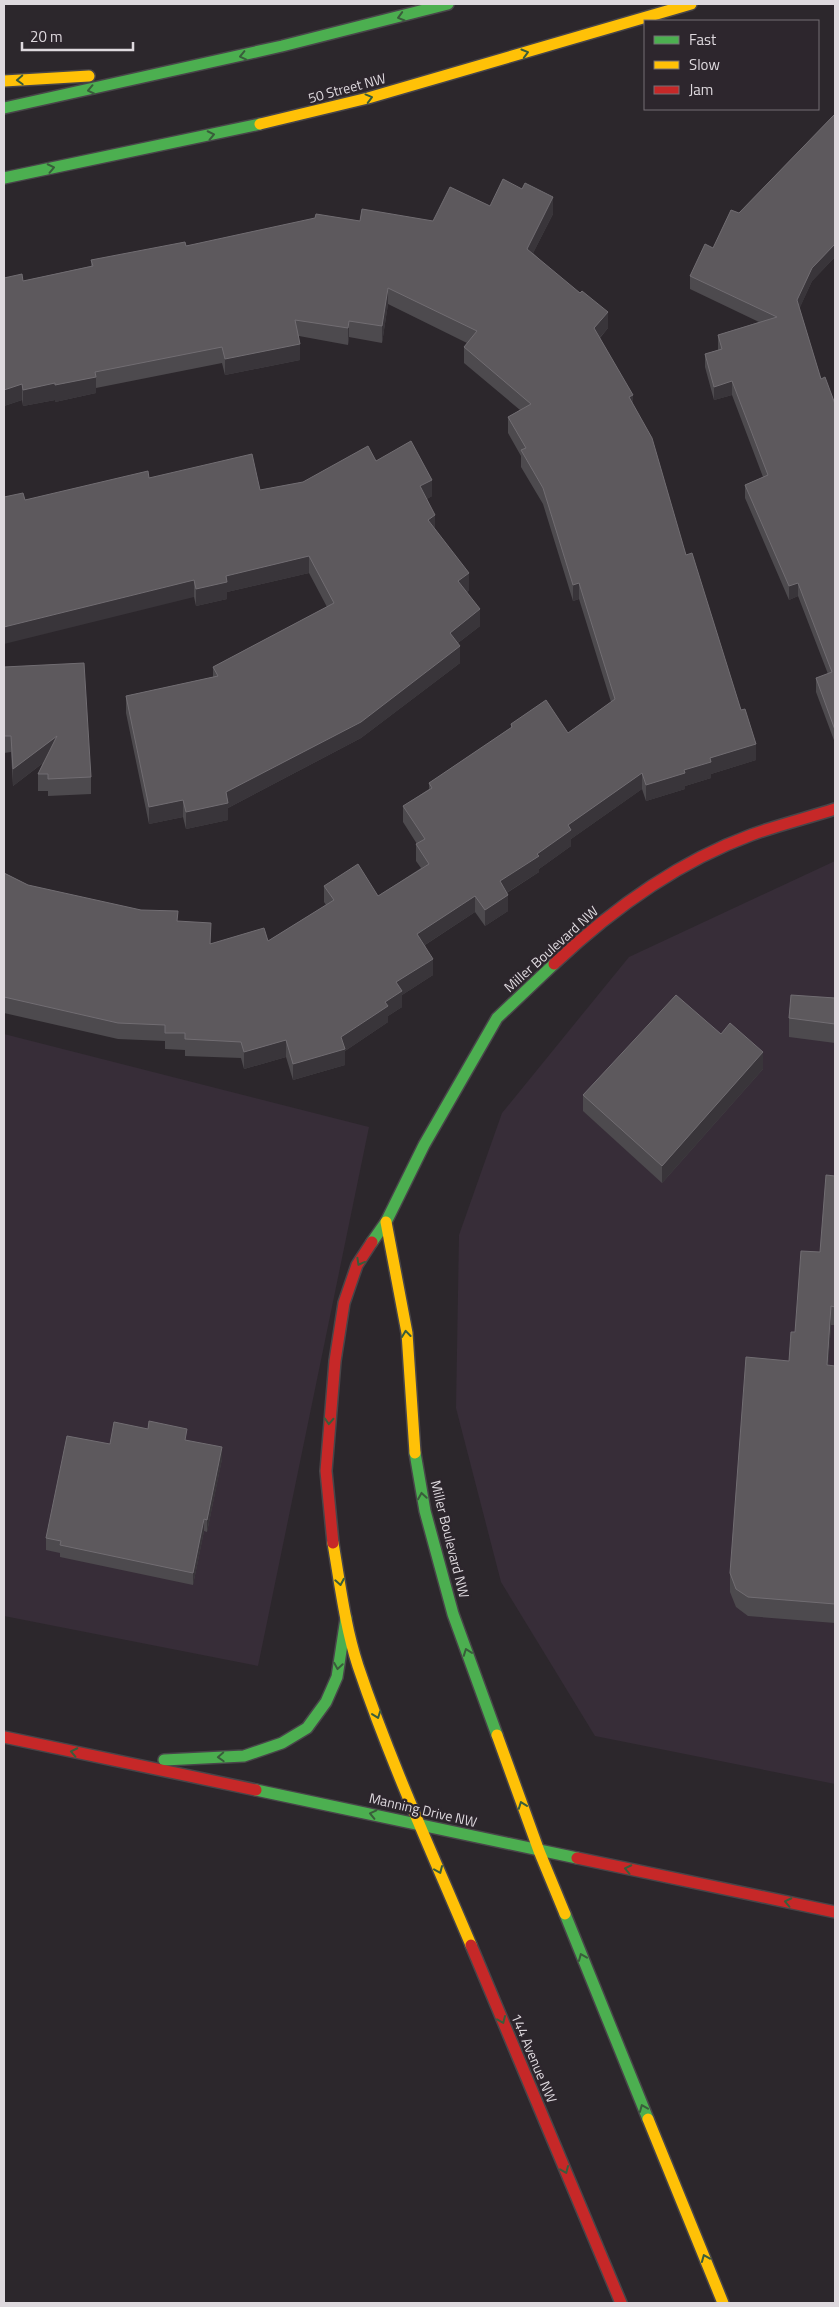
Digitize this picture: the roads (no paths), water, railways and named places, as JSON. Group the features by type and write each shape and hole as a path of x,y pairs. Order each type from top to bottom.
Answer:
{"main road":[{"path":"4,108 173,72 369,26 448,4"},
{"name":"50 Street NW","path":"4,178 285,119 368,98 691,4"},
{"path":"4,81 173,72"},
{"name":"Miller Boulevard NW","path":"421,1825 398,1771 358,1665 346,1618 330,1520 326,1471 330,1405 344,1303 357,1265 386,1222 424,1145 497,1018 569,950 618,910 708,854 750,835 835,810"},
{"name":"Miller Boulevard NW","path":"386,1222 407,1333 415,1450 425,1511 453,1614 539,1850"},
{"path":"122,1762 244,1756 282,1743 307,1728 326,1702 337,1677 346,1618"},
{"name":"Manning Drive NW","path":"4,1737 835,1912"},
{"name":"144 Avenue NW","path":"421,1825 620,2303"},
{"path":"539,1850 723,2303"}]}
